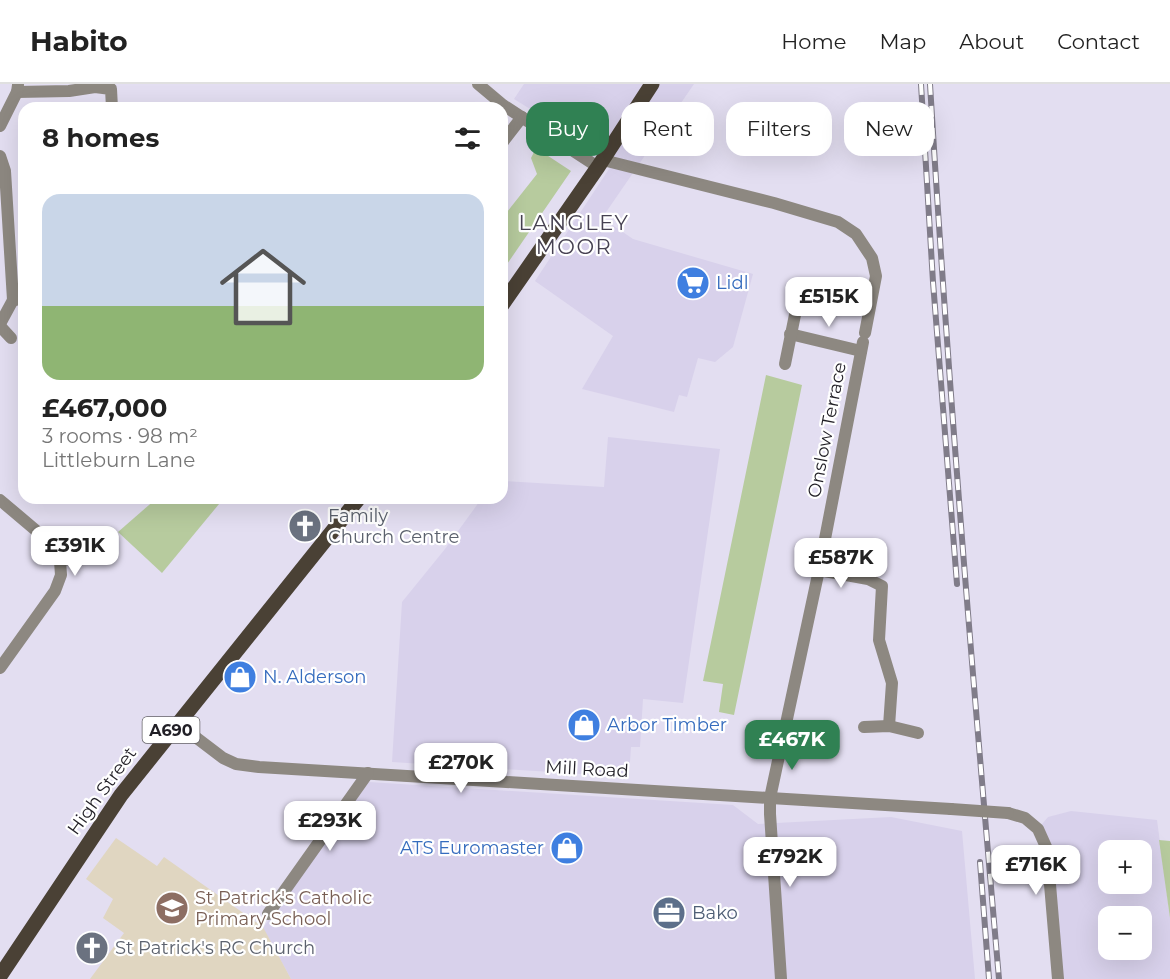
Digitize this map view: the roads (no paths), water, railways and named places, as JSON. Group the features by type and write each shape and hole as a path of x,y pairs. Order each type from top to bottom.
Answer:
{"main road":[{"path":"508,296 601,163 652,84"},
{"name":"High Street","path":"0,976 121,795 355,504"}],"street":[{"name":"Onslow Terrace","path":"478,84 499,102"},
{"path":"0,126 18,88 69,91 95,87 111,89 112,102"},
{"name":"Onslow Terrace","path":"508,108 601,163 774,203 838,222 856,234 872,258 876,276 871,303 819,570 770,798 781,979"},
{"path":"508,135 522,117"},
{"path":"0,156 5,171 18,300 0,325 11,338"},
{"path":"785,364 797,305"},
{"path":"790,334 863,342"},
{"path":"0,500 52,544 60,561 61,575 55,591 0,668"},
{"path":"60,561 86,554"},
{"path":"819,570 868,579 882,586 879,640 892,682 889,726"},
{"name":"Mill Road","path":"177,723 215,753 236,764 259,767 1008,813 1025,818 1038,829 1047,849 1058,979"},
{"path":"864,727 889,726 918,733"},
{"path":"268,914 368,773"}],"railway":[{"path":"921,84 933,282 957,584"},
{"path":"930,84 962,532 999,979"},
{"path":"980,862 989,979"}],"place":[{"name":"Lidl","path":"693,283"},
{"name":"Family Church Centre","path":"305,526"},
{"name":"N. Alderson","path":"240,677"},
{"name":"Arbor Timber","path":"584,725"},
{"name":"ATS Euromaster","path":"567,848"},
{"name":"St Patrick's Catholic Primary School","path":"172,908"},
{"name":"Bako","path":"669,913"},
{"name":"St Patrick's RC Church","path":"92,948"}],"district":[{"name":"LANGLEY MOOR","path":"574,235"}]}
